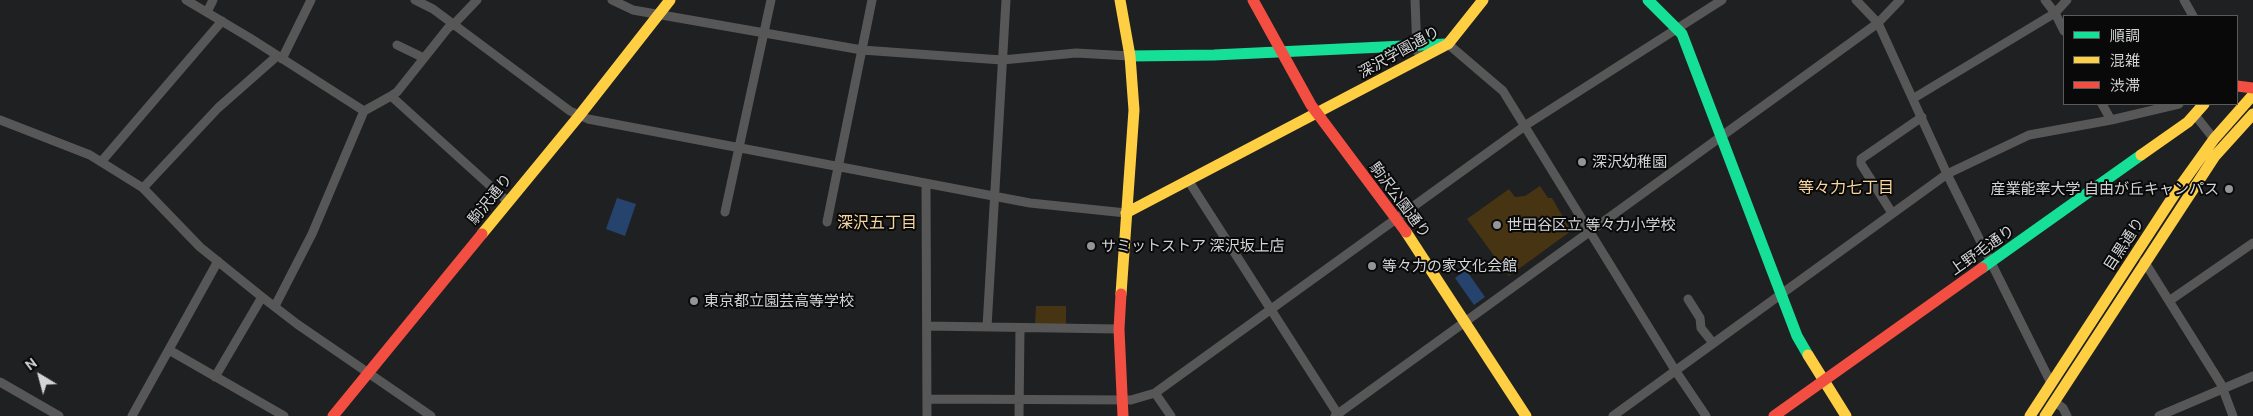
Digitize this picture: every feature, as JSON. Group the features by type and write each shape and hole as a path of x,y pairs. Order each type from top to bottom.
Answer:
{"street":[{"path":"186,0 364,111"},
{"path":"208,12 213,0"},
{"path":"143,188 218,108 280,58 311,0"},
{"path":"415,0 433,9 579,116 926,185 1030,203 1126,213"},
{"path":"275,306 312,234 364,111 398,92 448,28 477,0"},
{"path":"612,0 634,10 862,50 1002,60 1076,53 1130,56 1214,55 1280,50 1448,44 1504,91 1675,370 1706,416"},
{"name":"駒沢通り","path":"333,416 507,201 579,116 670,0"},
{"path":"725,212 765,32 770,0"},
{"path":"827,222 872,0"},
{"path":"987,328 1006,0"},
{"path":"1120,0 1130,56 1134,110 1119,329 1123,416"},
{"name":"駒沢公園通り","path":"1253,0 1316,113 1397,218 1526,416"},
{"path":"1415,0 1418,44 1416,61"},
{"name":"深沢学園通り","path":"1126,213 1448,44 1483,0"},
{"path":"1648,0 1679,29 1722,136 1797,336 1846,416"},
{"path":"927,399 1130,400 1155,392 1526,125 1722,0"},
{"path":"1856,0 1878,23 1914,98 1947,174 2051,383"},
{"path":"1188,180 1337,415 1878,23 1900,0"},
{"path":"2045,0 2055,13 2063,29"},
{"path":"1914,98 2055,13 2067,0"},
{"path":"2184,0 2192,15"},
{"path":"101,162 222,21"},
{"path":"397,45 424,58"},
{"path":"2238,86 2253,88"},
{"name":"目黒通り","path":"2030,416 2176,192 2214,139 2253,95"},
{"path":"391,96 507,201"},
{"path":"2103,105 2111,120"},
{"path":"1613,416 1947,174 2029,136 2175,105"},
{"name":"上野毛通り","path":"1774,416 2188,122 2203,105"},
{"path":"2194,115 2214,139"},
{"name":"目黒通り","path":"2045,416 2215,156 2252,116"},
{"path":"1892,213 1860,164 1861,159 1922,117"},
{"path":"0,120 90,155 143,188 200,247 262,297 297,324 431,416"},
{"path":"926,185 927,416"},
{"path":"2169,301 2253,243"},
{"path":"132,416 218,261"},
{"path":"2144,262 2223,389 2233,416"},
{"path":"215,377 262,297"},
{"path":"1688,299 1700,318 1701,328 1713,343"},
{"path":"927,326 1020,329 1119,329"},
{"path":"1019,416 1020,329"},
{"path":"169,350 284,416"},
{"path":"2159,416 2253,376"},
{"path":"0,382 59,416"},
{"path":"1155,392 1171,416"},
{"path":"2054,401 2067,416"}],"shaded area":[{"path":"1540,186 1548,198 1552,198 1571,231 1509,276 1467,219 1509,189 1515,197 1525,196"},
{"path":"1036,306 1066,306 1066,327 1035,325"}],"water":[{"path":"617,198 636,204 625,236 606,229"},
{"path":"1466,270 1485,297 1474,305 1455,278"}],"traffic: fast":[{"path":"1648,0 1682,34 1797,336 1808,355"},
{"path":"1130,56 1214,55 1446,44"},
{"path":"1982,268 2141,155"}],"traffic: slow":[{"path":"482,234 579,116 670,0"},
{"path":"1120,0 1130,56 1134,110 1121,294"},
{"path":"1126,213 1448,44 1483,0"},
{"path":"2030,416 2176,192 2214,139 2253,95"},
{"path":"2141,155 2188,122 2203,105"},
{"path":"2045,416 2215,156 2253,114"},
{"path":"1406,232 1526,416"},
{"path":"1808,355 1846,416"}],"traffic: jam":[{"path":"1253,0 1311,105 1406,232"},
{"path":"2238,86 2253,88"},
{"path":"333,416 482,234"},
{"path":"1774,416 1982,268"},
{"path":"1121,294 1119,329 1123,416"}],"place":[{"name":"深沢幼稚園","path":"1582,162"},
{"name":"産業能率大学 自由が丘キャンパス","path":"2229,189"},
{"name":"世田谷区立 等々力小学校","path":"1497,225"},
{"name":"サミットストア 深沢坂上店","path":"1091,246"},
{"name":"等々力の家文化会館","path":"1372,266"},
{"name":"東京都立園芸高等学校","path":"694,301"}],"district":[{"name":"等々力七丁目","path":"1846,188"},
{"name":"深沢五丁目","path":"877,223"}]}
